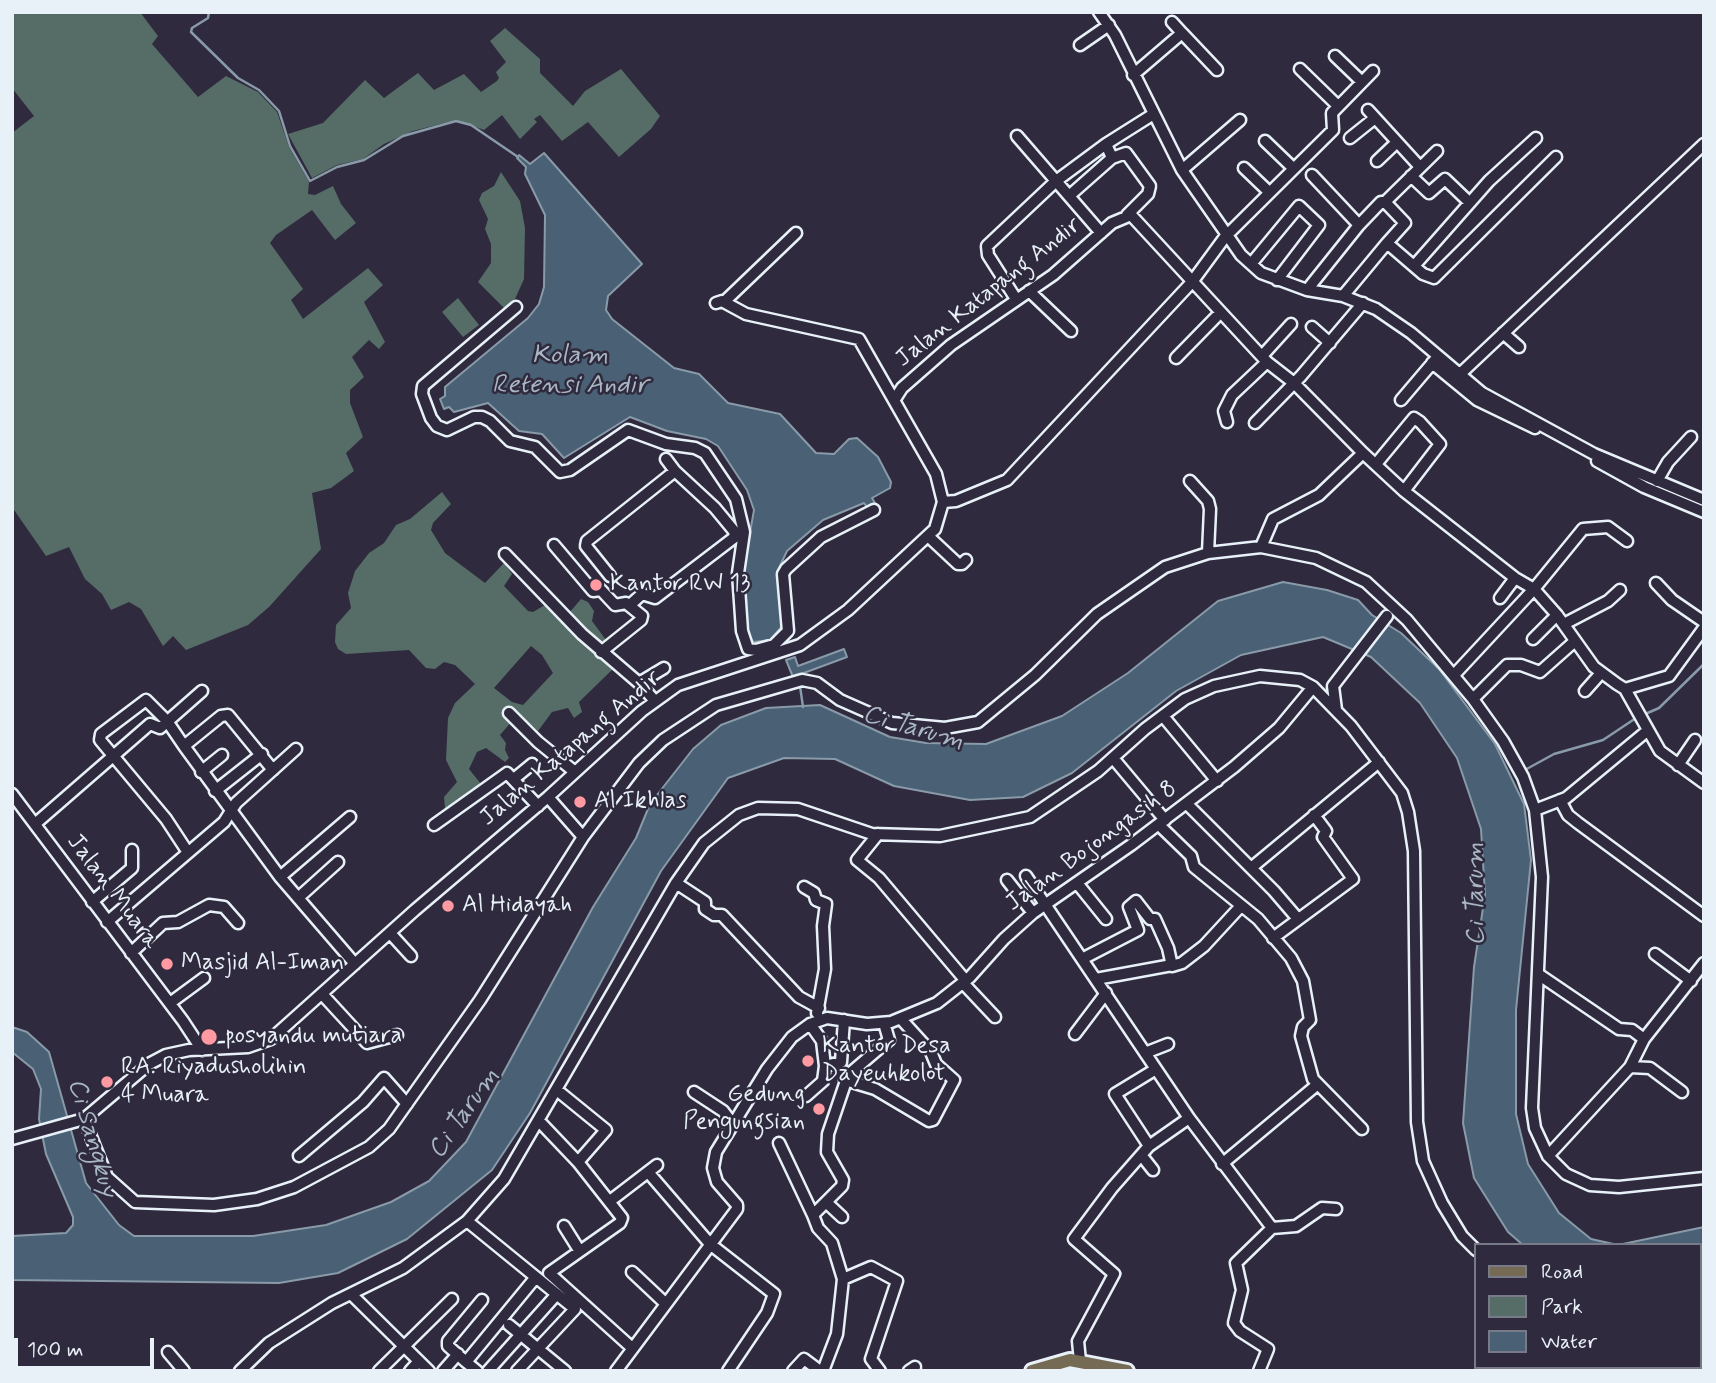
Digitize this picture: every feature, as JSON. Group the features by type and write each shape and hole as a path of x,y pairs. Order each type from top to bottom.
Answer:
{"main road":[{"path":"1032,1371 1049,1364 1080,1361 1127,1371"}],"street":[{"path":"1099,12 1133,75 1150,117 1224,239 1251,264 1277,280 1307,290 1343,296 1361,305 1411,333 1435,360 1483,404 1544,432 1644,487 1704,513"},
{"path":"1172,22 1217,70"},
{"path":"1080,45 1106,27"},
{"path":"1133,75 1182,33"},
{"path":"1335,56 1361,82"},
{"path":"1300,69 1338,106"},
{"path":"943,502 956,501 1007,480 1192,282 1224,239 1293,167 1333,130 1331,115 1373,71"},
{"path":"1350,138 1371,114 1420,166"},
{"path":"1016,299 988,255 986,246 1056,181 1106,144 1150,117"},
{"path":"1182,170 1240,120"},
{"path":"1017,136 1101,233"},
{"path":"1415,266 1469,202 1536,138"},
{"path":"1265,141 1293,167"},
{"path":"1377,161 1397,142"},
{"path":"1069,196 1112,158 1106,144"},
{"path":"1459,375 1704,144"},
{"path":"1307,290 1378,204 1385,202 1437,151"},
{"name":"Jalan Katapang Andir","path":"12,1139 80,1120 149,1064 166,1055 260,1044 280,1032 656,701 678,685 800,645 848,610 935,529 943,502 933,467 895,399 902,388 951,345 1029,291 1127,215 1148,194 1150,186 1126,153 1112,158"},
{"path":"1387,243 1429,277 1437,276 1556,157"},
{"path":"1244,169 1269,192"},
{"path":"1312,174 1359,225"},
{"path":"1411,176 1429,192 1445,179 1469,202"},
{"path":"1343,296 1405,223 1385,202"},
{"path":"1251,264 1299,206 1319,225 1277,280"},
{"path":"1127,215 1139,221 1264,359 1294,383 1363,453 1405,491 1515,578 1534,589 1601,673 1625,689 1660,751 1704,783"},
{"path":"796,233 720,302 746,314 857,337 895,399"},
{"path":"1029,291 1072,331"},
{"path":"1255,422 1294,383 1361,305"},
{"path":"516,307 423,386 422,394 430,418 437,426 447,430 482,417 490,421 510,441 535,447 560,472 570,470 628,430 666,444 695,448 705,453 736,499 744,533 738,573 742,631 748,649 756,650 774,645 788,631 783,582 786,569 821,537 874,510"},
{"path":"1175,358 1220,313"},
{"path":"1227,422 1224,411 1232,395 1292,324"},
{"path":"1312,327 1330,343"},
{"path":"1503,333 1519,347"},
{"path":"1435,360 1482,393 1594,454 1704,500"},
{"path":"1401,400 1435,360"},
{"path":"1376,464 1414,418 1420,422 1440,444 1405,491"},
{"path":"1657,481 1668,462 1691,437"},
{"path":"1261,547 1273,519 1319,495 1363,453"},
{"path":"630,605 642,594 654,598 735,537 734,531 715,508 675,471 666,459"},
{"path":"610,576 586,547 587,541 675,471"},
{"path":"1190,481 1208,501 1210,509 1208,553"},
{"path":"1454,675 1534,589 1583,529 1608,527 1627,541"},
{"path":"928,536 958,564 966,559"},
{"path":"554,545 593,591 603,591 615,605 630,605 642,615 641,620 601,652"},
{"path":"80,1120 107,1177 135,1202 214,1205 277,1194 333,1167 380,1139 480,1000 583,837 639,762 663,740 716,705 807,679 840,700 892,723 929,728 970,724 985,718 1035,675 1100,611 1165,567 1208,553 1261,547 1328,563 1366,582 1407,620 1454,675 1473,699 1521,773 1535,810 1542,877 1532,1108 1535,1128 1548,1156 1566,1174 1590,1185 1619,1187 1704,1178"},
{"path":"505,554 601,652 639,683 656,701"},
{"path":"1500,598 1515,578"},
{"path":"1656,583 1672,600 1704,622"},
{"path":"1564,624 1591,611 1620,590"},
{"path":"1380,595 1387,616"},
{"path":"1533,639 1557,615"},
{"path":"1387,616 1407,620"},
{"path":"1336,710 1334,686 1387,616"},
{"path":"1625,689 1669,676 1704,628"},
{"path":"1473,699 1507,665 1521,665 1540,672 1576,641"},
{"path":"639,683 664,668"},
{"path":"1585,691 1601,673"},
{"path":"240,1371 269,1343 402,1268 467,1222 504,1179 558,1091 676,883 704,843 739,815 758,808 798,809 878,834 940,836 1030,817 1113,758 1185,699 1239,679 1280,677 1312,686 1334,686"},
{"path":"1312,686 1336,710 1402,793 1412,838 1417,1122 1423,1161 1469,1243"},
{"name":"Jalan Bojongasih 8","path":"813,1022 827,1018 884,1023 901,1019 937,1003 964,982 1004,939 1033,913 1217,781 1279,728 1312,686"},
{"path":"35,824 150,724 160,728 202,691"},
{"path":"187,851 166,819 113,756 100,736 147,700 167,721 201,772 280,877 355,964"},
{"path":"509,713 538,742 575,772"},
{"path":"184,746 221,716 228,715 273,770"},
{"path":"1163,716 1217,781"},
{"path":"1535,810 1560,800 1647,731"},
{"path":"1678,765 1695,740"},
{"path":"107,922 224,822 273,770 296,750"},
{"path":"215,791 262,754"},
{"path":"201,772 222,755"},
{"path":"1113,758 1162,823 1191,856 1194,867 1258,919 1291,958 1303,981 1310,1020 1303,1027 1301,1035 1313,1079 1362,1129"},
{"path":"1251,868 1379,762"},
{"path":"514,778 531,764"},
{"path":"433,825 503,775 510,773 538,806"},
{"name":"Jalan Muara","path":"12,794 170,1003 202,1050"},
{"path":"548,797 583,837"},
{"path":"1560,800 1568,815 1704,916"},
{"path":"1187,804 1298,919"},
{"path":"1273,938 1353,879 1323,837 1326,831 1314,815"},
{"path":"280,877 350,817"},
{"path":"878,834 857,860 879,878 995,1017"},
{"path":"92,902 132,868 132,850"},
{"path":"298,898 338,862"},
{"path":"1026,876 1048,904 1189,1118 1272,1228"},
{"path":"1007,880 1033,913"},
{"path":"676,883 705,902 705,909 714,915 722,915 799,997 819,1008"},
{"path":"1077,883 1106,919"},
{"path":"616,1371 737,1206 717,1182 713,1168 716,1152 779,1052 813,1022 819,1008 825,969 823,926 826,904 816,900 814,893 804,887"},
{"path":"1082,959 1105,944 1138,930 1129,907 1137,901 1150,919 1155,919 1168,948 1172,965"},
{"path":"131,953 163,923 178,922 209,905 224,907 238,923"},
{"path":"1096,979 1182,963 1204,946 1240,907"},
{"path":"390,933 411,956"},
{"path":"1655,954 1691,981"},
{"path":"1548,1156 1630,1067 1644,1039 1704,963"},
{"path":"1538,974 1619,1029 1632,1030 1644,1039"},
{"path":"170,1003 204,978"},
{"path":"1075,1034 1106,993"},
{"path":"322,995 368,1044 397,1035"},
{"path":"845,1080 875,1089 929,1121 933,1119 954,1080 936,1064 930,1052 901,1019"},
{"path":"825,1066 841,1062 844,1020"},
{"path":"806,1096 823,1080 825,1066 822,1041 813,1022"},
{"path":"813,1215 843,1183 827,1152 828,1134 840,1091 855,1067 889,1040 884,1023"},
{"path":"1146,1054 1168,1044"},
{"path":"1630,1067 1650,1068 1682,1093"},
{"path":"1149,1146 1115,1094 1156,1069"},
{"path":"299,1156 363,1102 384,1078 407,1104"},
{"path":"823,1080 840,1091"},
{"path":"1222,1164 1318,1084"},
{"path":"558,1091 606,1130 578,1162"},
{"path":"694,1092 723,1111 732,1123"},
{"path":"1080,1361 1077,1341 1114,1274 1074,1240 1116,1183 1149,1146 1189,1118"},
{"path":"539,1121 578,1162 610,1201 622,1221 549,1273 631,1347"},
{"path":"779,1143 818,1228 832,1243 843,1279 837,1334 822,1371 804,1359 793,1371"},
{"path":"1142,1156 1153,1170"},
{"path":"610,1201 652,1168 710,1244 775,1296 728,1371"},
{"path":"827,1203 842,1217"},
{"path":"1259,1371 1268,1349 1236,1327 1234,1318 1242,1290 1235,1266 1272,1228 1296,1226 1322,1208 1336,1209"},
{"path":"467,1222 575,1308 517,1371"},
{"path":"564,1226 579,1250"},
{"path":"843,1279 871,1267 897,1281 870,1359 880,1371"},
{"path":"632,1272 666,1304"},
{"path":"443,1371 462,1358 536,1277"},
{"path":"488,1371 557,1294"},
{"path":"352,1295 429,1371"},
{"path":"379,1371 452,1298"},
{"path":"477,1371 448,1346 448,1341 482,1300"},
{"path":"509,1325 565,1371"},
{"path":"168,1352 184,1371"},
{"path":"410,1371 419,1361"}],"green space":[{"path":"12,12 140,12 158,36 152,44 198,97 226,76 258,92 277,112 289,147 309,182 308,194 315,195 333,186 341,204 356,223 335,240 312,210 276,235 270,243 303,289 291,300 303,319 368,268 383,285 364,302 385,342 379,349 369,340 352,357 364,377 350,390 350,403 363,437 346,453 354,471 331,488 312,493 321,549 269,607 248,625 186,650 173,636 163,646 141,609 129,602 111,610 102,594 85,579 69,547 46,556 12,507 12,133 34,116 12,88"},
{"path":"505,28 540,59 540,73 573,106 585,91 621,69 660,116 651,129 619,157 588,122 562,141 540,115 534,119 537,122 520,139 502,115 484,130 456,120 413,131 384,144 363,159 337,165 312,178 288,134 323,123 365,80 384,98 418,73 434,90 464,74 481,92 497,81 499,78 496,72 506,62 490,41"},
{"path":"501,172 520,201 525,228 524,279 515,299 504,308 478,282 491,263 491,244 485,229 488,219 479,200 482,193 494,186"},
{"path":"458,298 479,325 463,337 442,312"},
{"path":"442,492 451,504 433,523 431,530 445,553 485,583 504,563 512,574 504,586 528,611 533,612 545,605 563,620 581,599 588,602 594,611 592,621 606,640 595,653 613,669 579,702 582,712 574,718 568,708 552,712 538,731 519,713 500,735 506,743 505,750 509,758 505,762 486,748 477,752 469,769 481,784 451,807 445,808 444,797 457,782 446,760 448,718 455,703 475,684 455,665 444,662 435,669 426,668 409,650 346,654 338,649 335,642 336,625 351,608 348,593 355,571 369,553 384,543 396,525 410,519","holes":["531,646 542,655 553,673 523,705 512,702 494,688"]}],"water":[{"name":"Kolam Retensi Andir","path":"544,153 642,264 608,296 606,310 612,319 674,368 699,374 728,403 780,414 816,453 834,454 849,439 857,438 878,457 891,482 890,488 872,498 875,503 867,507 864,503 823,520 787,551 779,568 783,625 770,640 753,642 747,631 743,572 754,510 747,490 718,446 706,439 667,431 630,417 564,458 542,434 519,431 488,403 454,412 449,407 444,409 440,399 445,396 445,387 528,318 539,304 544,287 545,215 525,174 526,167 517,158 519,155 530,164"},
{"path":"1283,582 1327,590 1358,600 1372,615 1401,633 1439,669 1495,744 1524,804 1531,860 1516,1010 1516,1114 1528,1164 1559,1213 1591,1239 1609,1243 1521,1243 1508,1232 1474,1178 1463,1123 1474,967 1485,895 1481,829 1457,758 1420,703 1371,657 1323,637 1241,655 1176,691 1072,773 1023,797 970,800 894,786 835,759 784,758 728,778 661,871 530,1113 492,1170 407,1239 338,1273 279,1283 12,1280 12,1236 66,1233 73,1225 73,1217 46,1154 39,1119 41,1089 33,1069 12,1052 12,1027 27,1032 49,1052 86,1183 119,1225 134,1236 253,1236 326,1225 391,1202 429,1181 466,1142 593,907 636,838 650,804 693,749 721,725 766,708 820,705 890,737 926,743 986,744 1062,716 1128,673 1218,601"},
{"path":"844,649 847,657 793,677 786,660 795,657 798,666"},
{"path":"1704,1227 1704,1264 1702,1243 1628,1243"}],"waterway":[{"path":"209,12 208,18 192,28 191,32 238,78 259,90 279,111 290,146 310,181 337,167 364,160 403,136 456,121 471,125 518,157"},
{"path":"1107,32 1147,114"},
{"path":"1150,120 1175,167"},
{"path":"1188,187 1222,236"},
{"path":"1269,281 1293,290"},
{"path":"1309,295 1323,298"},
{"path":"1333,299 1354,305"},
{"path":"1366,310 1388,323"},
{"path":"1402,332 1413,341"},
{"path":"1643,715 1659,708 1704,664"},
{"path":"800,686 803,707"},
{"path":"1523,771 1554,754 1603,740 1636,718"}],"place":[{"name":"Kantor RW 13","path":"596,585"},
{"name":"Al Ikhlas","path":"580,802"},
{"name":"Al Hidayah","path":"448,906"},
{"name":"Masjid Al-Iman","path":"167,964"},
{"name":"posyandu mutiara","path":"209,1037"},
{"name":"Kantor Desa Dayeuhkolot","path":"808,1061"},
{"name":"RA. Riyadusholihin 4 Muara","path":"107,1082"},
{"name":"Gedung Pengungsian","path":"819,1109"}],"water label":[{"name":"Ci Tarum","path":"913,729"},
{"name":"Ci Tarum","path":"1477,894"},
{"name":"Ci Tarum","path":"465,1114"},
{"name":"Ci Sangkuy","path":"91,1138"}]}
